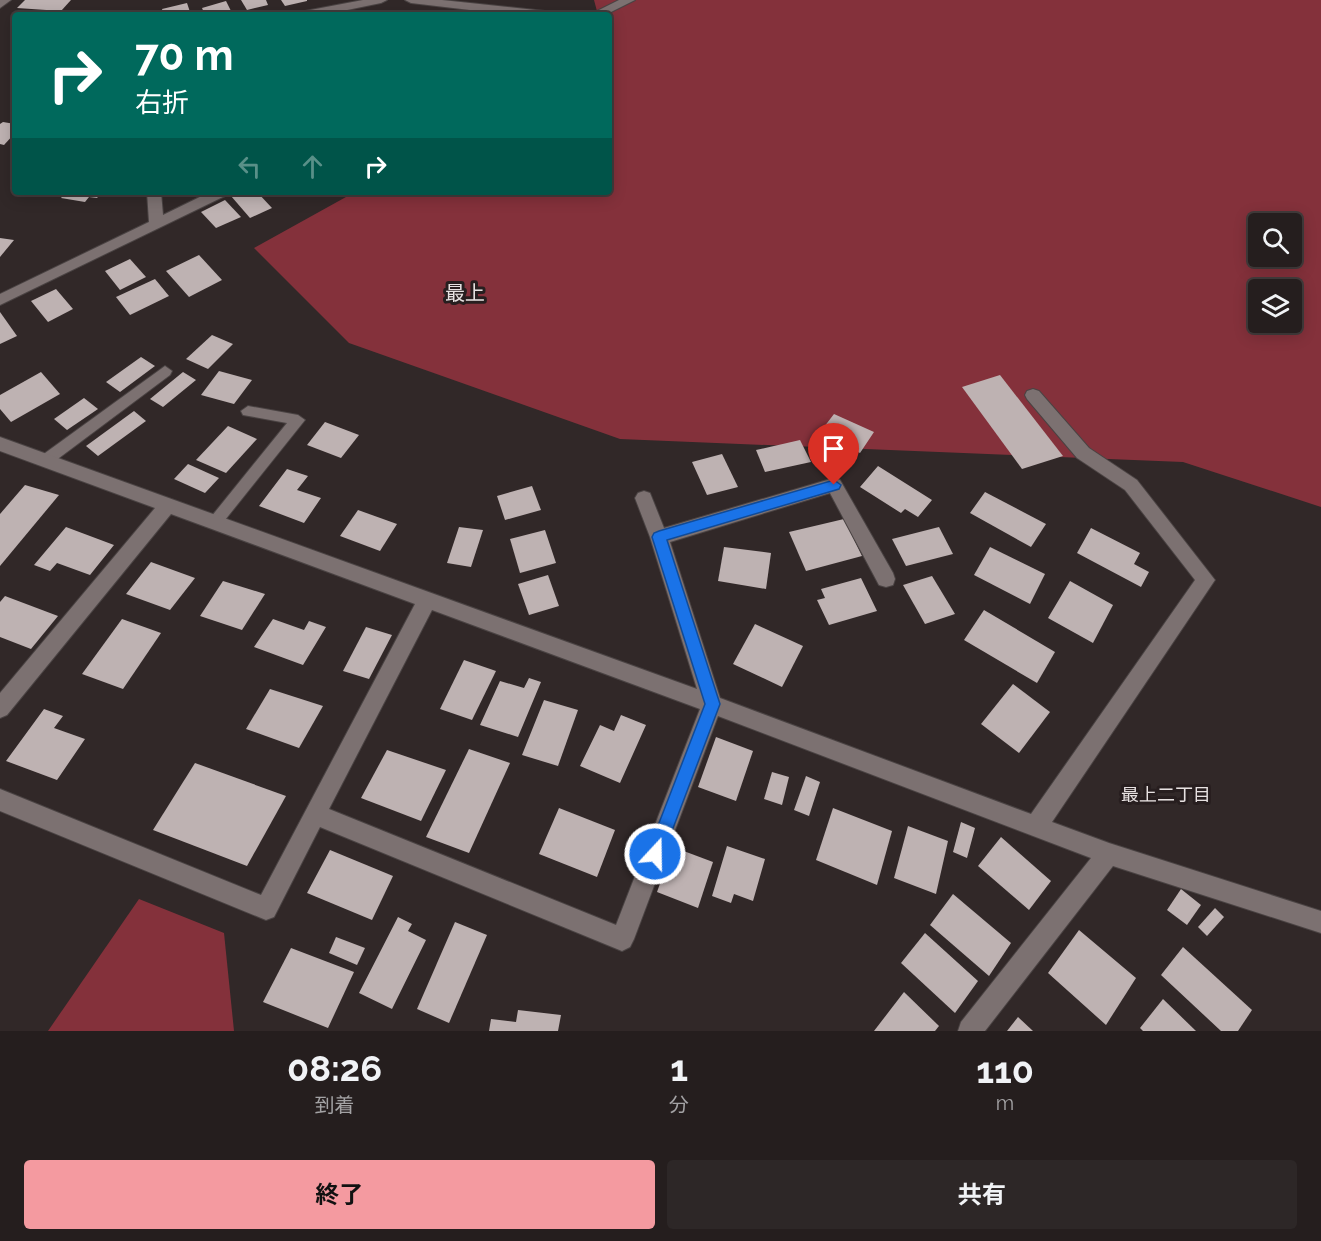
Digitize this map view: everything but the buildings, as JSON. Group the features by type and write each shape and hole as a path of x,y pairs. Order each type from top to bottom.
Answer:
{"street":[{"path":"0,4 5,0"},
{"path":"318,12 381,0"},
{"path":"411,0 518,12"},
{"path":"601,12 629,0"},
{"path":"361,2 365,12"},
{"path":"154,195 156,223"},
{"path":"0,300 216,195"},
{"path":"1033,395 1083,453 1131,484 1206,580 1036,826"},
{"path":"0,444 712,704 1109,854 1321,922"},
{"path":"659,537 834,485 886,579"},
{"path":"314,814 622,939 712,704 659,537 644,498"},
{"path":"0,708 169,504"},
{"path":"0,800 266,909 428,601"},
{"path":"970,1031 1109,854"}],"lane":[{"path":"46,460 165,371"},
{"path":"216,521 298,420 248,411"}],"shaded area":[{"path":"594,0 1321,0 1321,507 1183,462 620,439 349,343 254,248 350,195 612,195 612,12 597,12"},
{"path":"139,899 224,933 234,1031 48,1031"}],"district":[{"name":"最上","path":"465,293"},
{"name":"最上二丁目","path":"1166,794"}],"route":[{"path":"655,854 712,704 659,537 834,485"}]}
